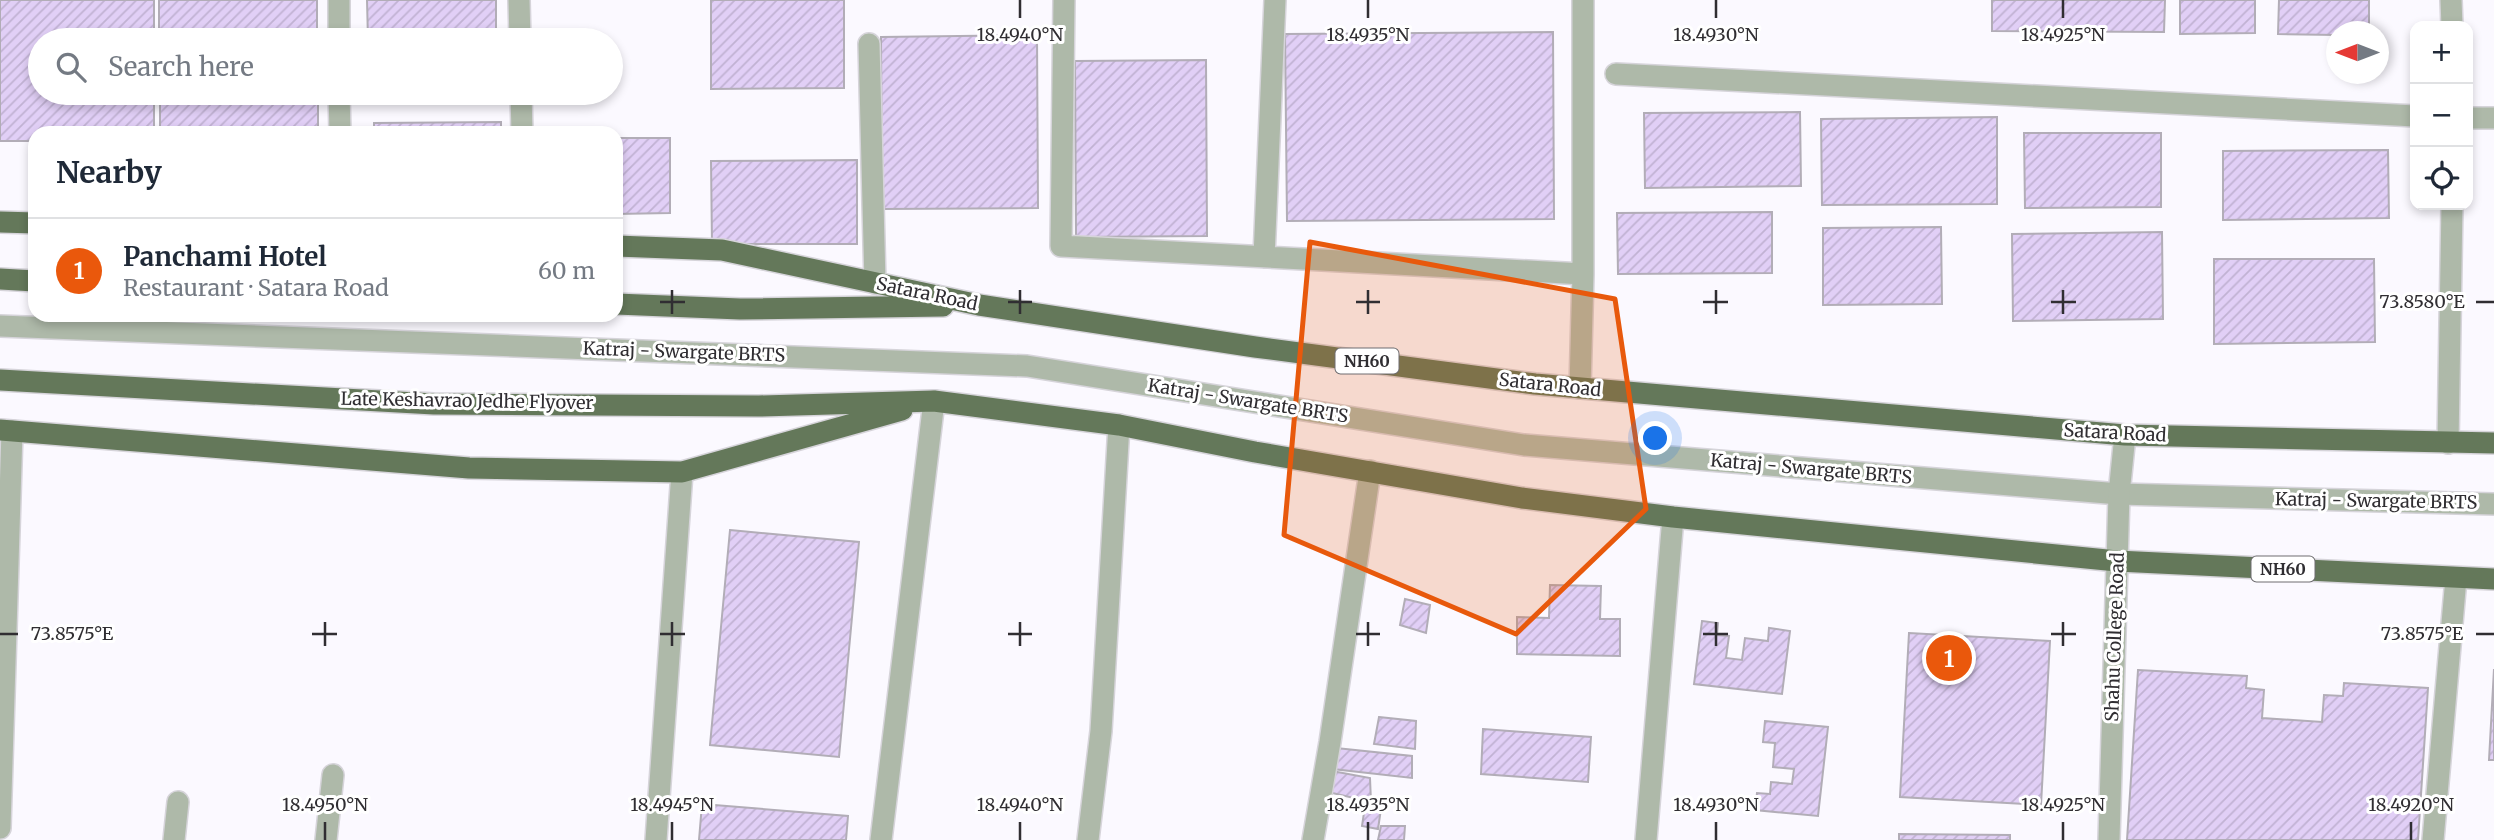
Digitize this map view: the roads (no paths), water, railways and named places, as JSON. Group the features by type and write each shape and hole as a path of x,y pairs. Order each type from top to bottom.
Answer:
{"highway":[{"path":"0,222 28,223"},
{"name":"Satara Road","path":"623,246 722,250 979,305 1255,347 1580,388 2125,435 2494,443"},
{"path":"0,279 28,281"},
{"path":"623,304 740,309 979,305"},
{"name":"Late Keshavrao Jedhe Flyover","path":"0,380 434,404 759,405 934,401"},
{"path":"6,430 468,468 682,472 934,401"},
{"name":"NH60","path":"934,401 1119,425 1255,452 1522,498 1673,517 2117,561 2494,579"}],"street":[{"path":"339,0 339,28"},
{"path":"519,0 520,28"},
{"path":"1064,0 1061,246 1583,274"},
{"path":"1264,257 1275,0"},
{"path":"1580,388 1583,274 1583,0"},
{"path":"2451,0 2452,21"},
{"path":"869,44 875,283"},
{"path":"1616,74 2410,116"},
{"path":"340,105 340,126"},
{"path":"521,105 522,126"},
{"path":"2473,118 2494,118"},
{"path":"2448,443 2452,210"},
{"name":"Katraj - Swargate BRTS","path":"0,326 1027,366 1524,445 2119,494 2494,504"},
{"path":"881,840 934,401"},
{"path":"1088,840 1101,731 1119,425"},
{"path":"0,828 6,430"},
{"name":"Shahu College Road","path":"2109,840 2119,494 2125,435"},
{"path":"1313,840 1370,471"},
{"path":"656,840 682,472"},
{"path":"1646,840 1673,517"},
{"path":"2433,840 2456,578"},
{"path":"326,840 333,775"},
{"path":"174,840 178,802"}],"place":[{"name":"Panchami Hotel","path":"1949,658"}]}
